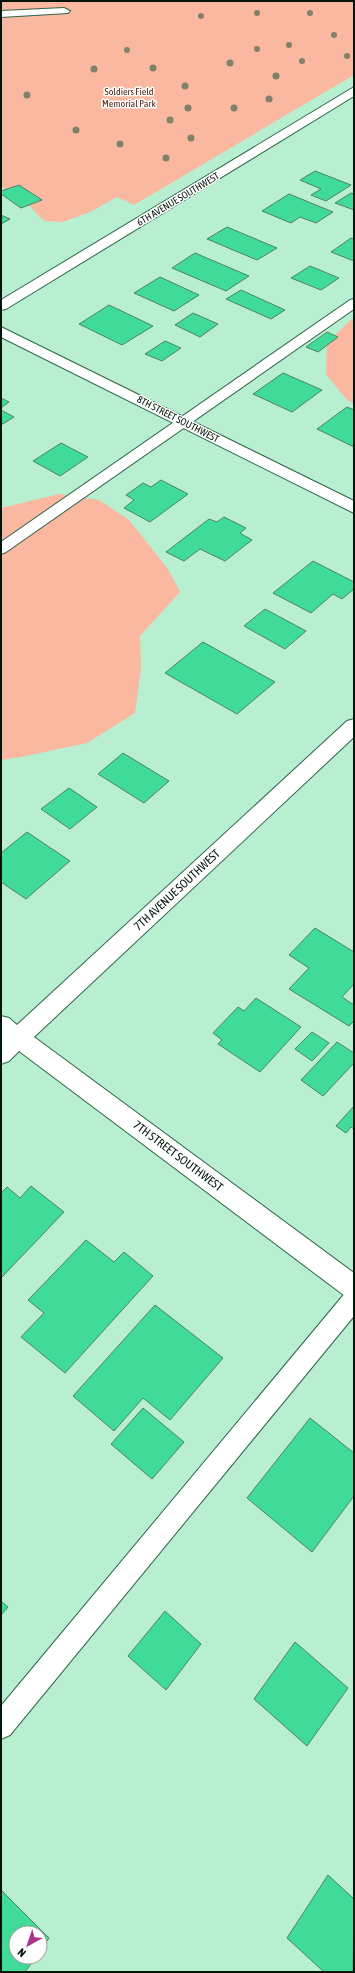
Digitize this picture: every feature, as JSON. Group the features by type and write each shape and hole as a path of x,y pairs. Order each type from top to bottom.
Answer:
{"street":[{"path":"1,14 52,7 64,11"},
{"name":"6TH AVENUE SOUTHWEST","path":"1,306 354,92"},
{"name":"8TH STREET SOUTHWEST","path":"1,331 354,508"},
{"name":"7TH AVENUE SOUTHWEST","path":"1,1054 10,1031 354,726"},
{"name":"7TH STREET SOUTHWEST","path":"10,1031 354,1288"}],"lane":[{"path":"1,549 354,303"},
{"path":"1,1726 354,1299"}],"green space":[{"name":"Soldiers Field Memorial Park","path":"1,1 354,1 354,75 134,205 117,197 90,212 63,222 44,221 27,203 1,186"},
{"path":"354,317 354,404 345,398 326,374 327,343"},
{"path":"59,494 99,500 129,520 168,569 180,592 140,636 141,667 135,713 87,743 1,760 1,508"}],"building":[{"path":"315,171 351,185 326,201 311,195 321,189 300,180"},
{"path":"19,185 42,200 21,208 1,194 1,191"},
{"path":"351,193 354,194 354,210 335,203"},
{"path":"289,194 333,212 316,223 300,217 291,223 262,211"},
{"path":"1,215 10,219 1,224"},
{"path":"227,227 277,248 257,260 207,239"},
{"path":"351,238 354,239 354,261 331,252"},
{"path":"195,253 249,276 226,291 172,268"},
{"path":"310,266 339,278 321,290 291,278"},
{"path":"160,277 199,295 174,311 134,293"},
{"path":"241,290 285,310 271,319 226,299"},
{"path":"109,305 153,326 122,345 79,324"},
{"path":"193,313 218,324 200,337 175,325"},
{"path":"327,332 338,337 318,352 306,347"},
{"path":"165,341 181,348 162,361 145,354"},
{"path":"283,373 322,390 292,412 253,394"},
{"path":"1,398 9,402 1,408"},
{"path":"347,407 354,410 354,447 317,429"},
{"path":"1,410 14,417 1,425"},
{"path":"61,443 88,457 60,476 33,461"},
{"path":"161,480 188,494 150,522 124,508 134,500 126,495 143,483 151,487"},
{"path":"224,517 246,528 240,533 252,540 225,561 200,549 184,561 166,552 209,519 217,522"},
{"path":"313,561 354,582 354,589 342,599 333,594 311,613 273,593"},
{"path":"265,609 306,631 285,649 244,626"},
{"path":"203,642 275,682 237,714 165,673"},
{"path":"123,753 169,781 144,803 98,774"},
{"path":"69,788 97,807 70,829 41,809"},
{"path":"27,832 70,861 26,899 1,882 1,853"},
{"path":"315,928 354,952 354,984 342,997 354,1005 354,1021 349,1026 289,989 309,968 289,955"},
{"path":"256,998 301,1027 260,1072 218,1044 222,1040 213,1033 238,1007 244,1011"},
{"path":"312,1032 329,1043 312,1061 295,1049"},
{"path":"337,1042 354,1053 354,1063 323,1096 301,1080"},
{"path":"354,1106 354,1129 351,1127 346,1133 336,1126"},
{"path":"31,1186 64,1212 1,1278 1,1193 7,1187 20,1198"},
{"path":"86,1240 114,1262 124,1252 153,1276 65,1373 21,1337 44,1313 28,1300"},
{"path":"155,1305 223,1358 170,1420 143,1398 114,1431 73,1396"},
{"path":"143,1408 184,1442 152,1479 111,1444"},
{"path":"310,1418 354,1453 354,1496 312,1552 247,1498"},
{"path":"1,1601 8,1607 1,1615"},
{"path":"165,1611 201,1644 166,1690 128,1656"},
{"path":"295,1642 348,1688 307,1746 254,1699"},
{"path":"328,1875 354,1899 353,1972 324,1972 287,1938"},
{"path":"1,1890 36,1925 8,1925 8,1965 30,1965 25,1972 1,1972"}]}
